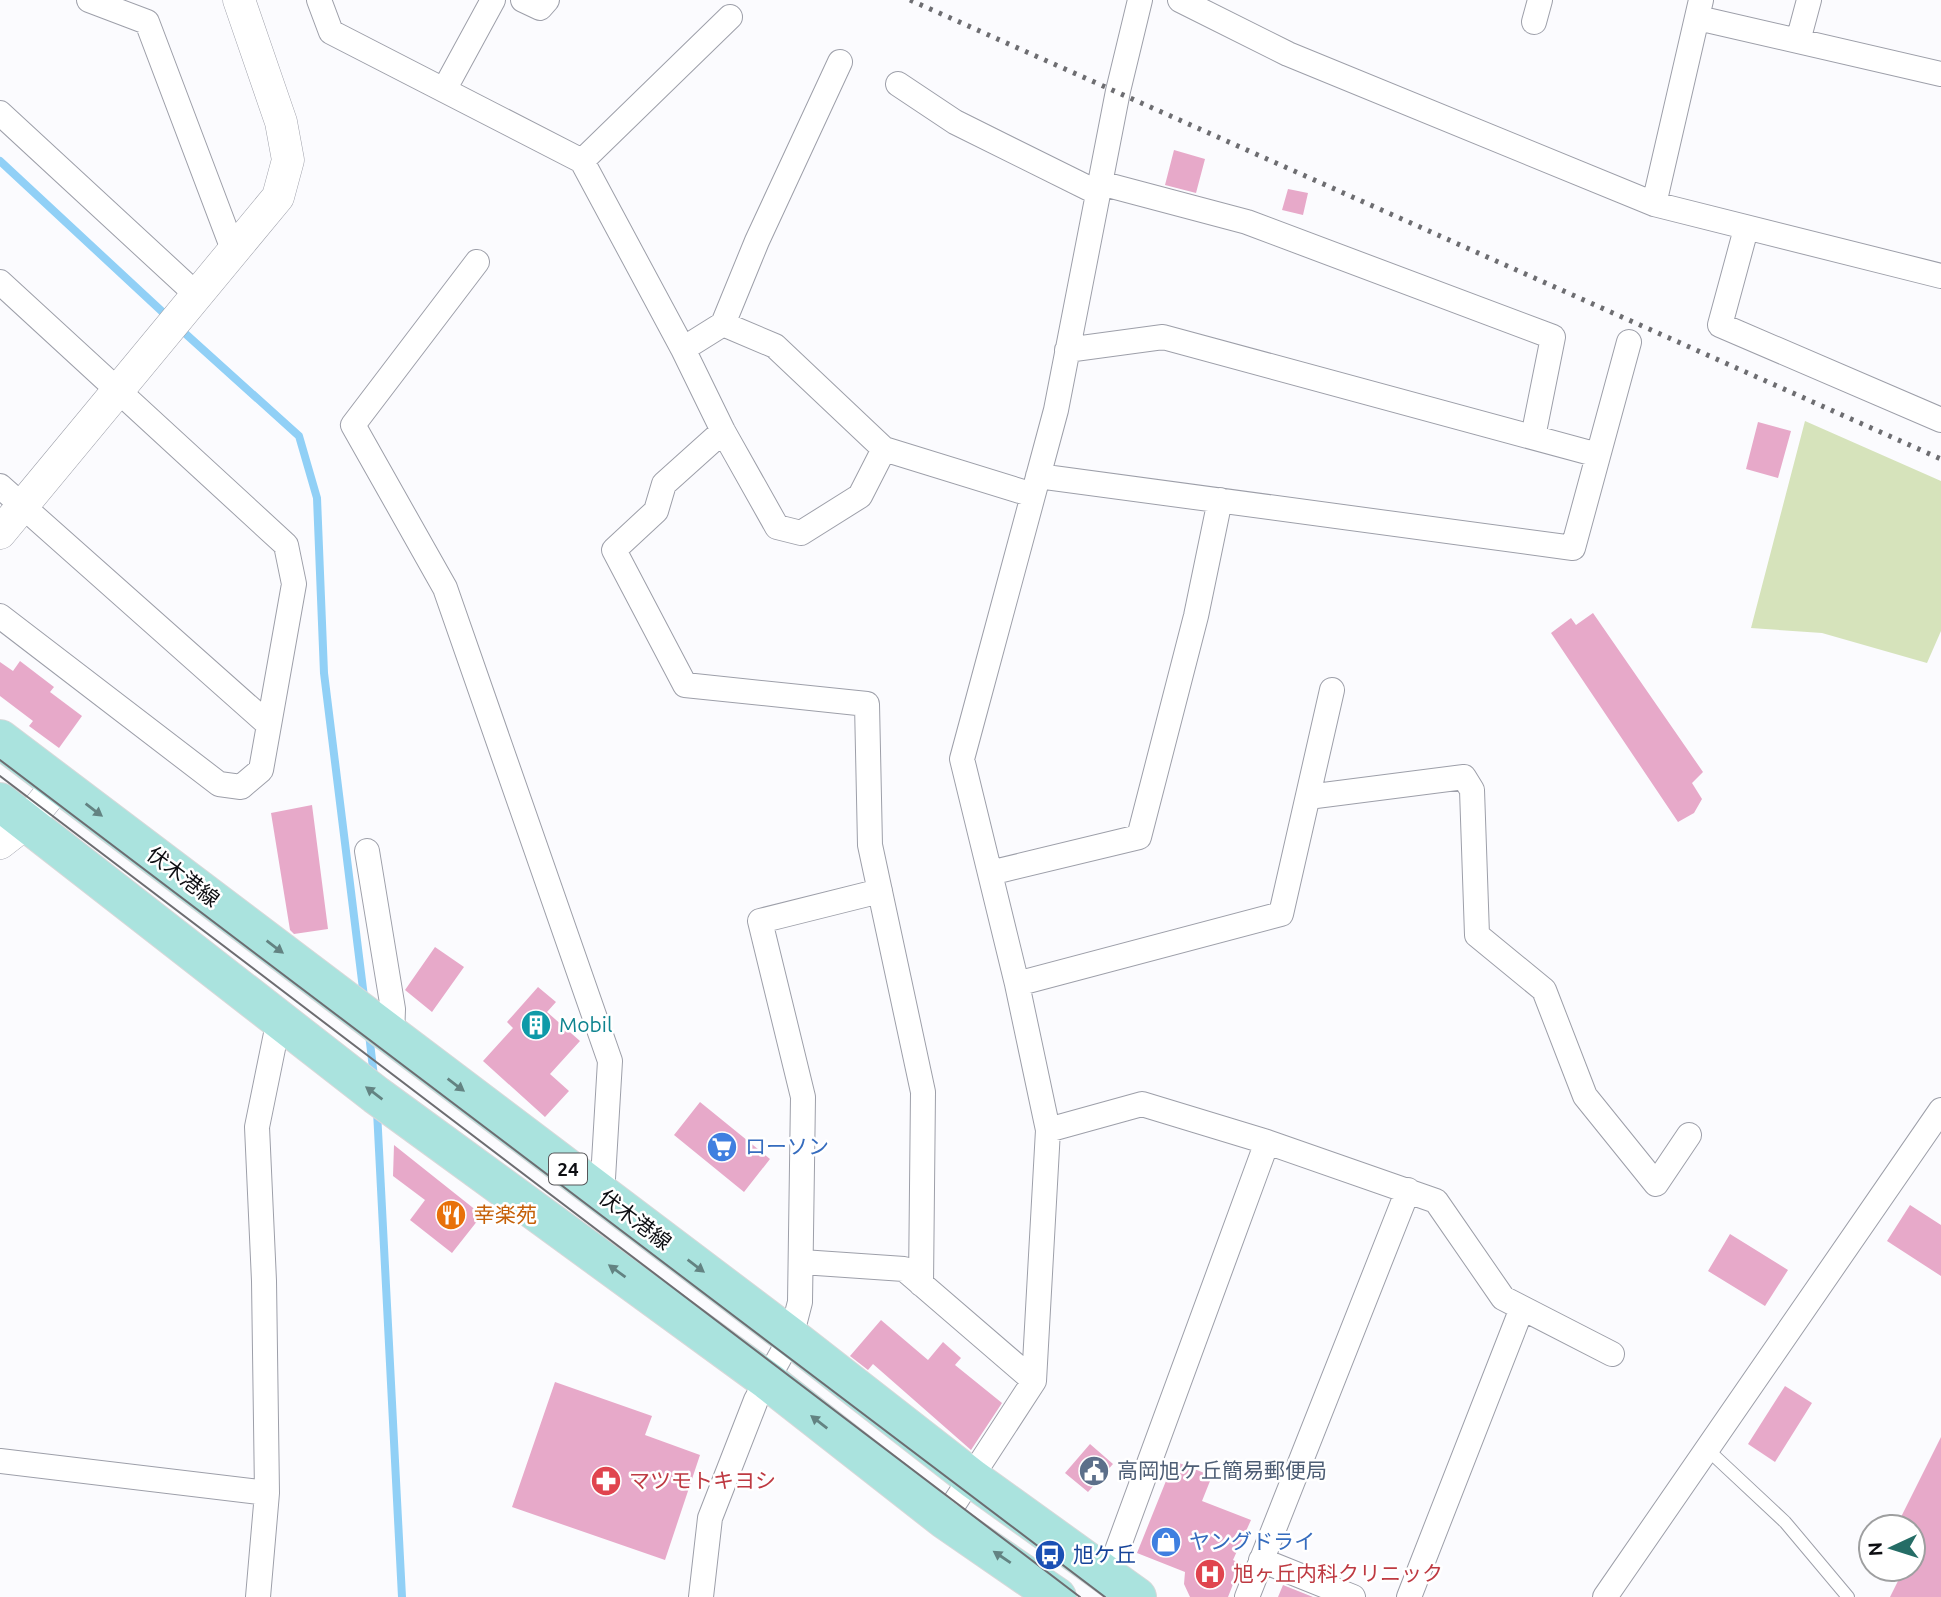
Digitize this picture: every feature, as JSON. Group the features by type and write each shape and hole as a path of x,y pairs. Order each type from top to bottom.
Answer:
{"main road":[{"name":"伏木港線","path":"0,739 791,1337 973,1479 1122,1586"},
{"name":"24","path":"9,822 768,1381 944,1519 1057,1597"}],"street":[{"path":"89,0 147,22 234,252"},
{"path":"0,533 11,496 118,390 278,197 288,160 281,122 239,0"},
{"path":"319,0 331,32 582,161 683,349 723,431 777,527 801,533 860,496 884,449"},
{"path":"444,90 494,0"},
{"path":"523,0 540,8 547,0"},
{"path":"944,1519 973,1479 1034,1381 1048,1130 1017,984 962,759 1036,485 1140,0"},
{"path":"1180,0 1288,54 1654,204 1941,276"},
{"path":"1798,41 1809,0"},
{"path":"1654,204 1699,9 1798,41 1941,74"},
{"path":"582,161 730,17"},
{"path":"683,349 723,324 757,241 840,62"},
{"path":"898,84 955,122 1099,188 1247,222 1553,337 1534,437"},
{"path":"0,113 197,295"},
{"path":"1746,229 1720,325 1941,420"},
{"path":"477,262 353,425 445,588 610,1061 602,1195"},
{"path":"0,282 286,545 294,584 261,770 241,787 219,784 0,616"},
{"path":"723,324 775,345 884,449 1036,485 1220,500 1573,548 1629,342"},
{"path":"1067,350 1163,337 1598,455"},
{"path":"723,431 664,484 656,512 614,550 685,685 867,704 870,845 923,1092 922,1284"},
{"path":"11,496 269,725"},
{"path":"990,873 1139,837 1196,616 1220,500"},
{"path":"1017,984 1281,914 1332,691"},
{"path":"1308,797 1464,777 1472,790 1477,935 1544,990 1585,1096 1656,1184 1689,1135"},
{"path":"9,822 59,783"},
{"path":"368,852 393,1009 392,1037"},
{"path":"701,1597 710,1517 756,1400 791,1337 800,1302 803,1097 760,921 880,891"},
{"path":"258,1597 267,1493 264,1281 257,1127 279,1019"},
{"path":"1048,1130 1142,1104 1267,1142 1436,1201 1503,1298 1612,1354"},
{"path":"1605,1597 1941,1110"},
{"path":"1122,1586 1267,1142"},
{"path":"1247,1597 1408,1190"},
{"path":"802,1262 904,1269 1034,1381"},
{"path":"1409,1597 1521,1308"},
{"path":"0,1461 267,1493"},
{"path":"1261,1560 1353,1597"}],"lane":[{"path":"1708,1450 1785,1522 1848,1597"}],"green space":[{"path":"1805,421 1941,481 1941,631 1927,663 1822,633 1751,628"}],"building":[{"path":"1174,150 1205,159 1196,193 1165,185"},
{"path":"1288,189 1308,193 1303,215 1282,210"},
{"path":"1758,422 1791,431 1778,478 1746,469"},
{"path":"1593,613 1703,772 1692,783 1702,799 1694,813 1678,822 1551,633 1571,618 1576,625"},
{"path":"20,661 54,687 50,692 82,716 59,748 29,726 33,721 0,696 0,662 13,671"},
{"path":"312,805 328,929 294,934 290,930 271,813"},
{"path":"435,947 464,967 432,1012 405,990"},
{"path":"538,987 556,1002 547,1012 580,1041 550,1074 569,1091 545,1117 483,1061 513,1028 507,1022"},
{"name":"ローソン","path":"700,1102 770,1159 744,1192 674,1135"},
{"path":"394,1145 482,1215 452,1253 410,1220 425,1200 393,1176"},
{"path":"1910,1205 1941,1225 1941,1276 1887,1241"},
{"path":"1730,1234 1788,1270 1765,1306 1708,1271"},
{"path":"881,1320 928,1360 943,1342 961,1358 955,1365 1002,1403 971,1450 873,1364 868,1370 850,1356"},
{"name":"マツモトキヨシ","path":"555,1382 652,1416 645,1435 700,1455 665,1560 512,1507"},
{"path":"1785,1386 1812,1403 1775,1462 1748,1444"},
{"path":"1941,1437 1941,1597 1890,1597 1897,1583 1927,1583 1927,1513 1903,1513"},
{"path":"1090,1444 1113,1464 1088,1492 1065,1473"},
{"path":"1174,1461 1212,1476 1202,1501 1251,1520 1233,1560 1241,1564 1228,1597 1190,1597 1184,1584 1185,1572 1137,1553"},
{"path":"1283,1585 1313,1597 1278,1597"}],"waterway":[{"path":"0,161 169,318"},
{"path":"178,327 299,436 317,498 324,673 364,997"},
{"path":"369,1034 374,1077"},
{"path":"377,1111 402,1597"}],"tram line":[{"path":"0,760 1105,1597"},
{"path":"0,776 1080,1597"}],"railway":[{"path":"910,0 1941,459"}],"place":[{"name":"Mobil","path":"536,1025"},
{"name":"ローソン","path":"722,1147"},
{"name":"幸楽苑","path":"451,1215"},
{"name":"高岡旭ケ丘簡易郵便局","path":"1094,1471"},
{"name":"マツモトキヨシ","path":"606,1481"},
{"name":"ヤングドライ","path":"1166,1542"},
{"name":"旭ケ丘","path":"1050,1555"},
{"name":"旭ヶ丘内科クリニック","path":"1210,1574"}]}
